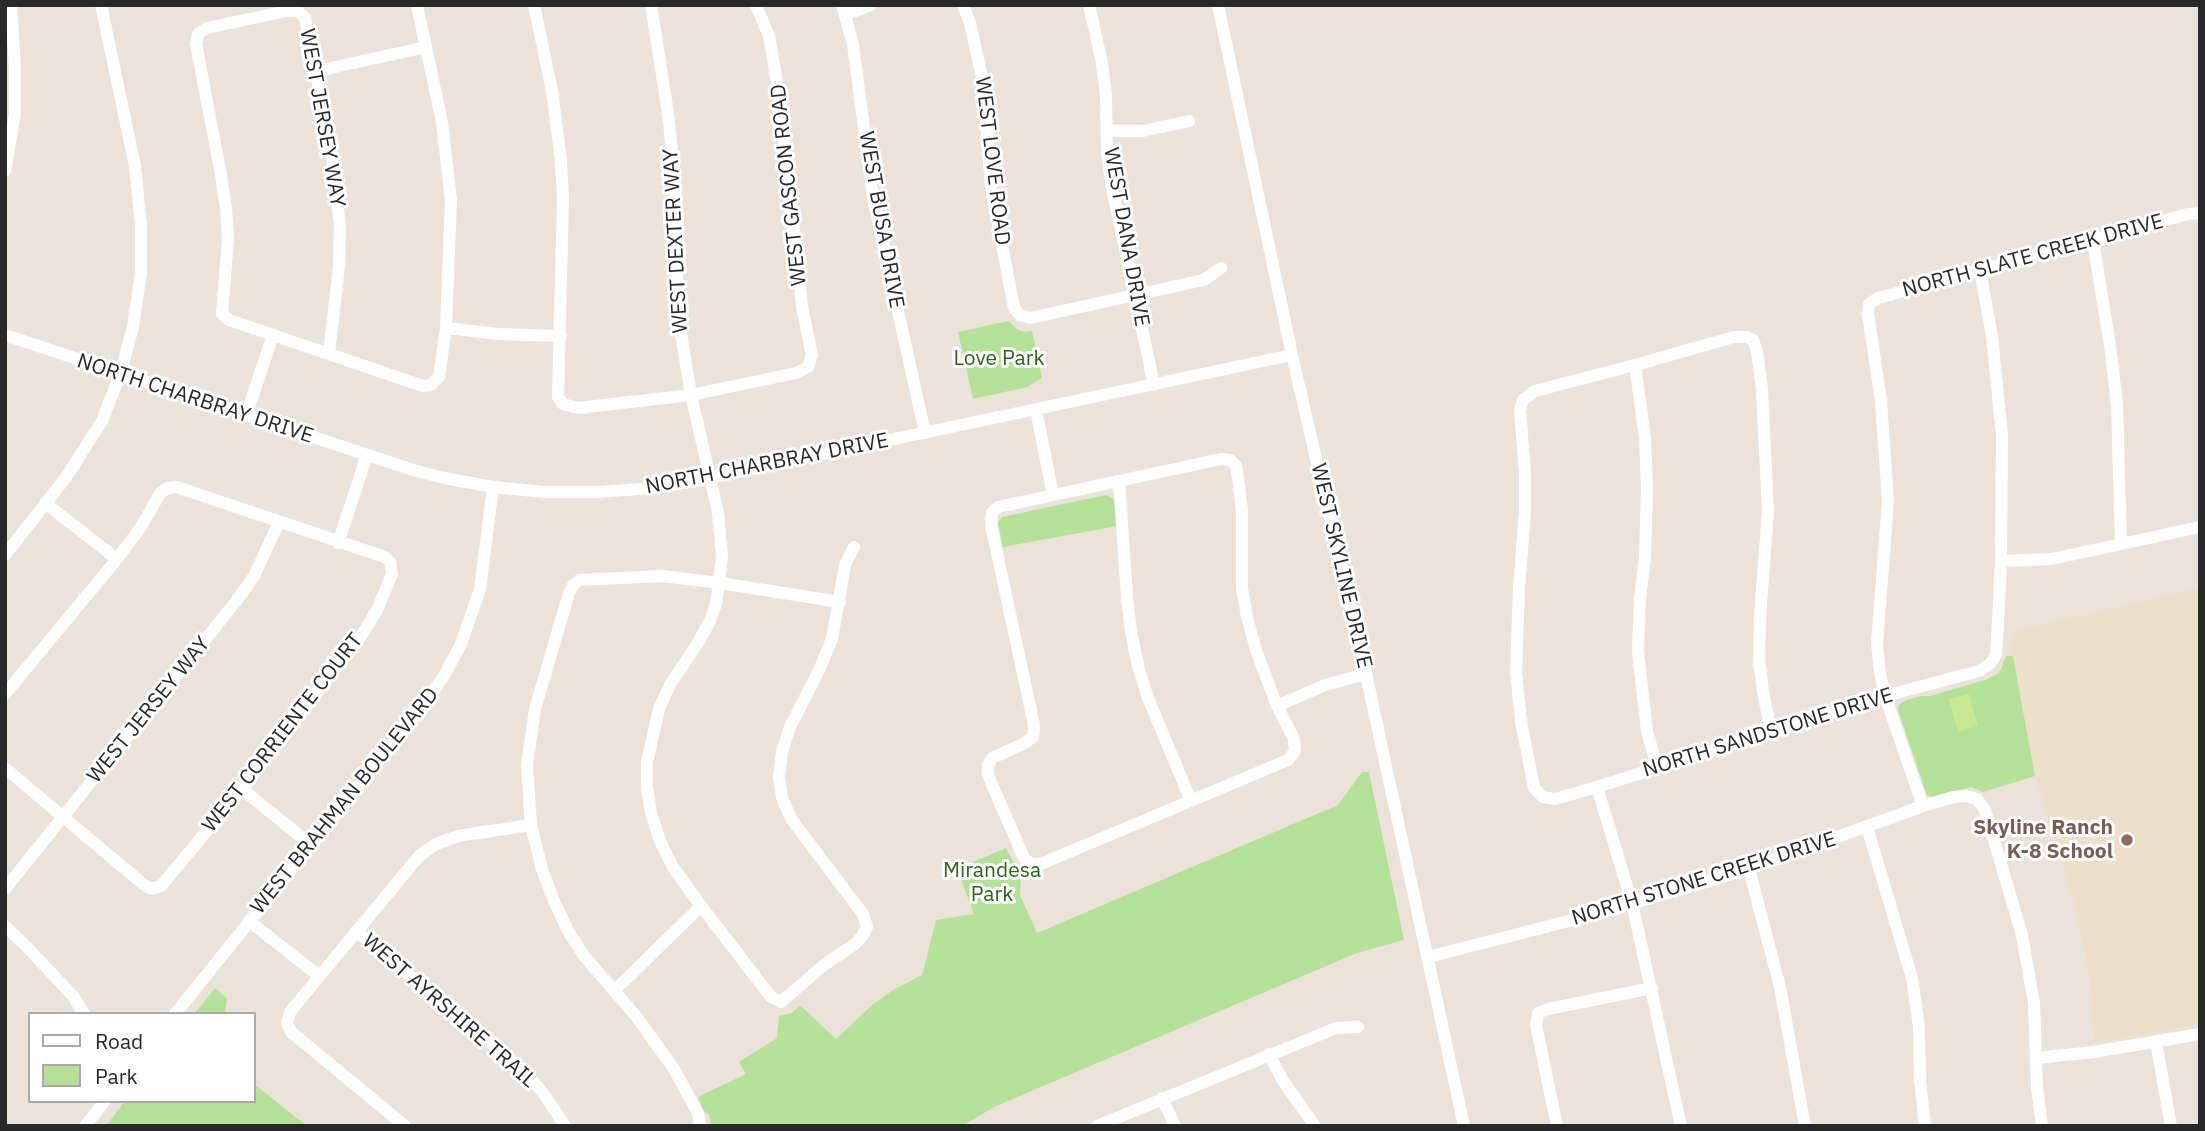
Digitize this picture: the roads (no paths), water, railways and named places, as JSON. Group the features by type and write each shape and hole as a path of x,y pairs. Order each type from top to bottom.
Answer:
{"street":[{"path":"5,171 15,113 11,5"},
{"path":"5,555 79,458 102,421 120,374 133,327 141,272 141,226 135,166 101,5"},
{"path":"246,416 273,335 423,386 431,385 439,377 446,328 451,201 442,122 417,5"},
{"path":"534,5 552,91 561,160 563,198 558,397 563,404 578,408 691,395"},
{"name":"WEST DEXTER WAY","path":"651,5 668,113 678,225 676,303 691,395 722,534 720,583 716,604 710,621 671,684 659,709 647,762 647,788 660,841 673,867 771,997 781,1002 824,965 855,944 867,927 863,914 792,820 782,798 779,776 782,752 790,727 824,659 832,639 840,602"},
{"name":"WEST GASCON ROAD","path":"691,395 796,373 808,367 811,355 802,307 780,99 769,36 756,5"},
{"path":"844,10 871,5"},
{"name":"WEST LOVE ROAD","path":"963,5 971,23 983,82 991,187 1014,308 1020,315 1030,318 1135,296"},
{"name":"WEST DANA DRIVE","path":"1089,5 1102,63 1107,154 1112,188 1154,385"},
{"name":"WEST SKYLINE DRIVE","path":"1218,5 1292,355 1366,674 1464,1126"},
{"name":"WEST JERSEY WAY","path":"273,335 229,320 222,314 228,239 221,175 195,44 198,34 207,28 297,10 305,18 317,71 332,155 340,226 339,266 329,354"},
{"name":"WEST BUSA DRIVE","path":"844,10 853,44 873,198 925,433"},
{"path":"317,71 426,47"},
{"path":"1107,131 1143,131 1189,121"},
{"name":"NORTH SLATE CREEK DRIVE","path":"1885,696 1877,644 1886,541 1887,488 1881,401 1868,314 1869,304 1878,298 2200,213"},
{"path":"2093,241 2117,404 2121,544"},
{"path":"1135,296 1205,280 1222,268"},
{"path":"1980,271 1992,335 2002,436 2001,561 2052,559 2200,527"},
{"path":"446,328 498,334 561,336"},
{"name":"NORTH CHARBRAY DRIVE","path":"5,335 246,416 443,478 544,492 653,488 710,478 1292,355"},
{"path":"1657,768 1647,732 1638,652 1647,499 1645,438 1635,365 1734,337 1753,340 1762,389 1768,511 1759,660 1771,732"},
{"name":"NORTH SANDSTONE DRIVE","path":"1635,365 1535,391 1524,398 1520,410 1525,511 1516,672 1521,721 1534,788 1546,798 1555,799 1597,787 1885,696 1979,671 1990,664 1996,655 2001,561"},
{"path":"1036,410 1054,495"},
{"path":"5,694 117,559 141,527 161,492 177,487 338,543 367,455"},
{"path":"1221,459 1230,460 1236,466 1242,514 1242,588 1247,617 1256,650 1277,706 1294,738 1296,751 1288,760 1043,863 1032,865 1024,858 988,775 988,765 992,758 1024,744 1033,737 1034,725 991,525 992,513 998,507 1119,481 1221,459"},
{"path":"1119,481 1127,597 1138,666 1148,698 1191,801"},
{"name":"WEST BRAHMAN BOULEVARD","path":"177,1012 428,700 461,644 480,589 494,487"},
{"path":"45,503 117,559"},
{"name":"WEST JERSEY WAY","path":"5,889 237,600 254,576 279,522"},
{"name":"WEST CORRIENTE COURT","path":"64,817 151,889 161,886 242,789 363,633 378,608 392,574 390,562 384,557 338,543"},
{"path":"701,1125 698,1113 674,1069 636,1016 585,957 569,933 542,869 531,825 527,765 535,709 573,585 579,580 662,576 840,602 845,565 854,547"},
{"path":"1277,706 1325,685 1366,674"},
{"path":"1885,696 1923,806"},
{"path":"5,768 64,817"},
{"path":"1597,787 1632,903 1681,1126"},
{"path":"242,789 311,845"},
{"name":"NORTH STONE CREEK DRIVE","path":"1428,957 1749,869 1923,806 1966,796 1977,799 1985,810 2022,935 2034,1003 2036,1058"},
{"path":"405,1126 292,1032 288,1023 290,1012 419,856 436,844 458,836 531,825"},
{"path":"1867,827 1912,978 1919,1027 1920,1080 1925,1126"},
{"path":"1749,869 1780,987 1805,1126"},
{"path":"614,991 701,906"},
{"path":"249,921 319,976"},
{"path":"5,926 73,996 84,1012"},
{"name":"WEST AYRSHIRE TRAIL","path":"356,931 523,1070 544,1094 565,1126"},
{"path":"1557,1126 1536,1026 1538,1013 1652,988"},
{"path":"1097,1126 1336,1028 1358,1027"},
{"path":"2042,1126 2036,1058 2094,1052 2200,1034"},
{"path":"2156,1042 2171,1126"},
{"path":"1269,1054 1283,1081 1315,1126"},
{"path":"1162,1098 1175,1126"},
{"path":"85,1126 102,1103"}],"place":[{"name":"Skyline Ranch K-8 School","path":"2127,840"}],"park label":[{"name":"Love Park","path":"999,359"},
{"name":"Mirandesa Park","path":"992,883"}]}
